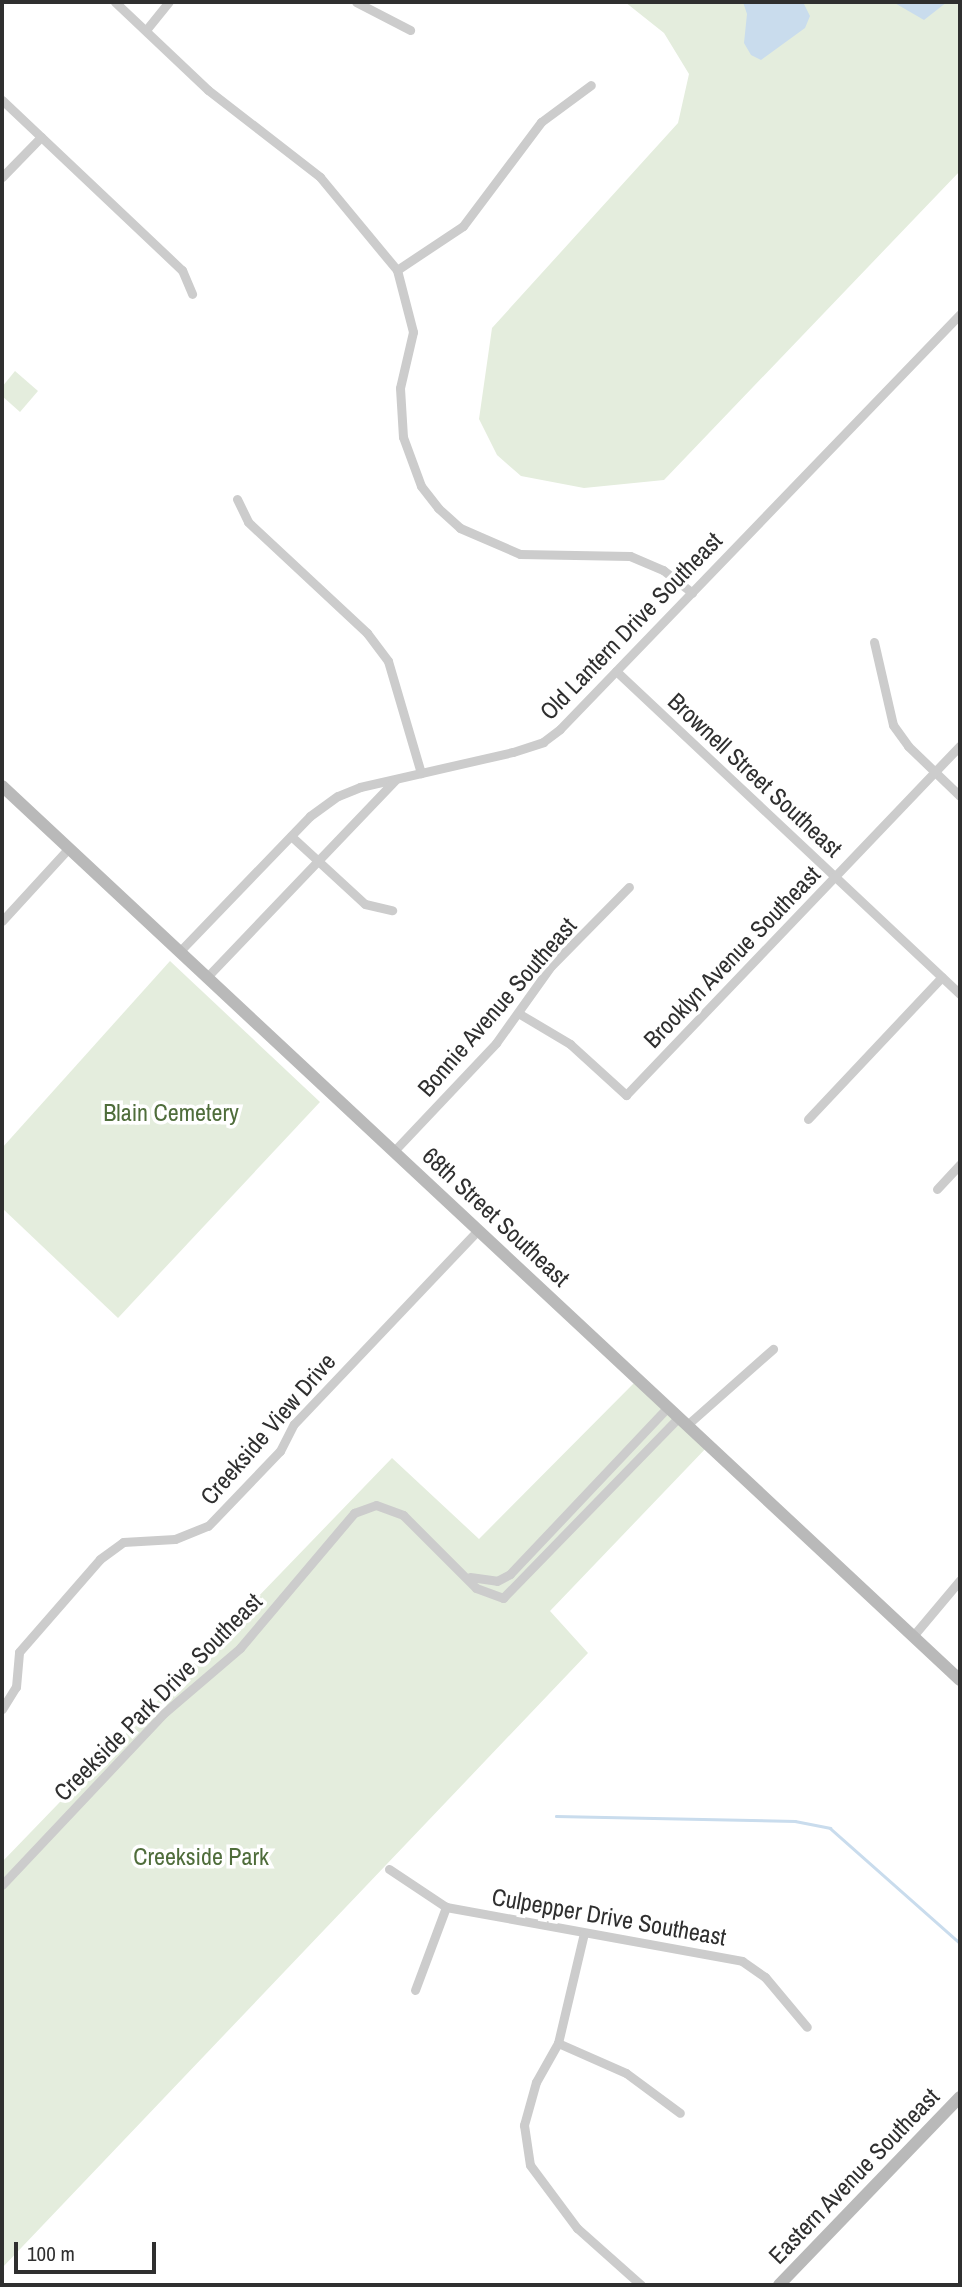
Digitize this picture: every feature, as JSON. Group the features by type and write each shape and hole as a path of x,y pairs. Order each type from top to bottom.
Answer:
{"main road":[{"name":"68th Street Southeast","path":"2,786 960,1680"},
{"name":"Eastern Avenue Southeast","path":"779,2285 960,2097"}],"street":[{"path":"115,2 253,129 320,177 397,270 410,308 413,332 400,388 402,437 421,486 438,508 460,528 520,554 630,556 663,570 692,593"},
{"path":"146,30 169,2"},
{"path":"356,2 410,30"},
{"path":"397,270 463,226 541,122 591,85"},
{"path":"2,100 182,270 192,294"},
{"path":"2,177 41,137"},
{"name":"Old Lantern Drive Southeast","path":"180,951 291,836 338,796 543,742 692,593 960,314"},
{"path":"237,499 248,522 367,633 388,661 421,773"},
{"path":"874,642 893,725 908,747 960,796"},
{"name":"Brownell Street Southeast","path":"616,671 960,994"},
{"name":"Brooklyn Avenue Southeast","path":"518,1013 570,1044 626,1095 960,746"},
{"path":"206,977 396,779"},
{"path":"291,836 365,904 392,910"},
{"path":"2,921 68,848"},
{"name":"Bonnie Avenue Southeast","path":"394,1151 472,1070 518,1013 551,966 629,887"},
{"path":"808,1119 942,977"},
{"path":"937,1189 960,1164"},
{"name":"Creekside View Drive","path":"2,1709 16,1687 19,1652 100,1559 123,1542 175,1539 208,1526 280,1451 294,1424 478,1230"},
{"path":"683,1421 773,1349"},
{"path":"469,1577 484,1582 510,1574 667,1407"},
{"name":"Creekside Park Drive Southeast","path":"2,1885 164,1713 240,1648 354,1513 376,1506 402,1515 485,1594 508,1596 683,1421"},
{"path":"913,1636 960,1580"},
{"name":"Culpepper Drive Southeast","path":"389,1869 446,1907 742,1961 765,1977 807,2027"},
{"path":"415,1990 446,1907"},
{"path":"584,1933 558,2043 536,2082 524,2125 530,2165 577,2228 641,2285"},
{"path":"558,2043 626,2073 680,2113"}],"green space":[{"path":"625,2 960,2 960,171 664,480 584,488 521,476 497,455 479,419 492,328 678,123 689,74 664,33"},
{"path":"15,371 38,391 20,412 2,396 2,387"},
{"name":"Blain Cemetery","path":"170,961 320,1102 118,1318 2,1208 2,1148"},
{"name":"Creekside Park","path":"638,1379 709,1445 550,1611 588,1653 2,2268 2,1862 392,1458 479,1539"}],"water":[{"path":"743,2 803,2 810,16 805,28 761,60 751,55 744,43 747,14"},
{"path":"893,2 947,2 924,20"}],"waterway":[{"path":"556,1816 795,1821 830,1828 960,1943"}]}
